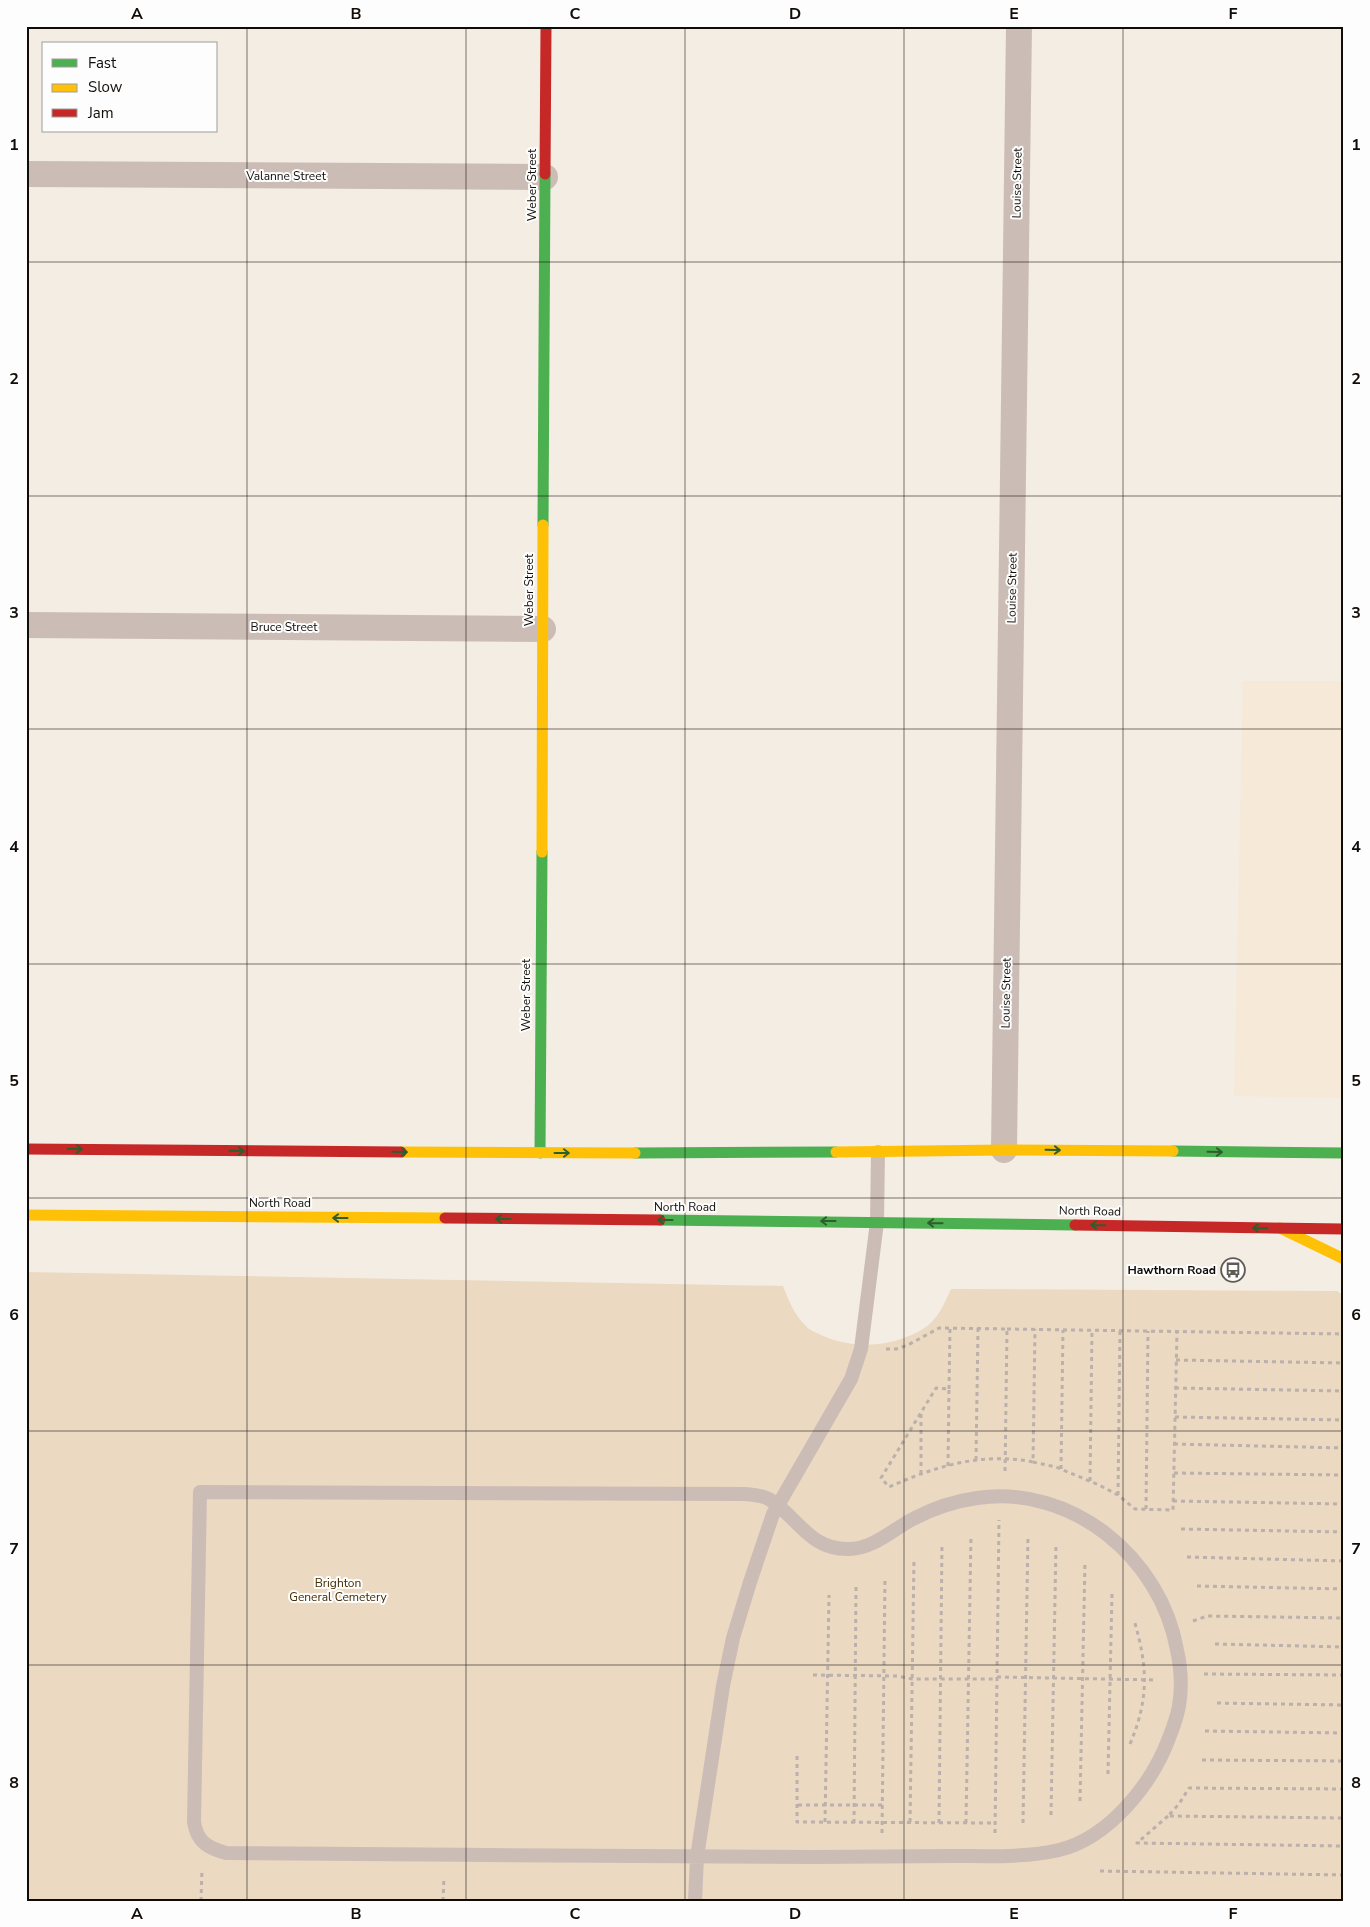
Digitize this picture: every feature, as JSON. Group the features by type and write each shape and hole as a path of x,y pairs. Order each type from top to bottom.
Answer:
{"main road":[{"name":"Weber Street","path":"540,1153 546,26"},
{"path":"26,1149 540,1153 1004,1150 1344,1153"},
{"name":"North Road","path":"26,1215 877,1222 1344,1229"},
{"path":"1280,1228 1344,1259"}],"street":[{"name":"Louise Street","path":"1004,1150 1019,26"},
{"name":"Valanne Street","path":"26,174 545,177"},
{"name":"Bruce Street","path":"26,626 542,629"}],"lane":[{"path":"695,1901 697,1857 723,1686 733,1638 773,1514 851,1379 861,1349 877,1222 878,1152"},
{"path":"200,1492 745,1494 767,1498 777,1506 809,1536 825,1545 849,1549 869,1545 911,1519 928,1512 974,1498 1002,1497 1039,1501 1062,1508 1086,1520 1114,1539 1149,1578 1162,1600 1172,1627 1178,1656 1180,1704 1163,1755 1150,1779 1132,1800 1106,1825 1087,1839 1063,1849 1033,1854 994,1856 697,1857 226,1853 207,1847 198,1837 194,1822 200,1492"}],"path":[{"path":"861,1349 896,1349 919,1341 939,1328 1344,1334"},
{"path":"948,1466 950,1328"},
{"path":"976,1460 978,1328"},
{"path":"994,1856 1007,1329"},
{"path":"1034,1462 1035,1329"},
{"path":"1061,1469 1063,1330"},
{"path":"1090,1481 1092,1330"},
{"path":"1118,1495 1120,1330"},
{"path":"1146,1509 1148,1331"},
{"path":"949,1389 936,1388 881,1478 889,1488 921,1474 976,1460 1034,1462 1061,1469 1090,1481 1118,1495 1135,1509 1173,1510 1177,1331"},
{"path":"1176,1360 1344,1363"},
{"path":"1176,1388 1344,1391"},
{"path":"921,1413 921,1474"},
{"path":"1175,1417 1344,1420"},
{"path":"1174,1444 1344,1448"},
{"path":"1174,1472 1344,1475"},
{"path":"1173,1501 1344,1504"},
{"path":"1182,1529 1344,1532"},
{"path":"966,1823 970,1535"},
{"path":"1023,1823 1028,1535"},
{"path":"939,1823 942,1543"},
{"path":"1051,1814 1056,1543"},
{"path":"1187,1557 1344,1561"},
{"path":"910,1822 914,1559"},
{"path":"1080,1801 1085,1561"},
{"path":"881,1856 885,1577"},
{"path":"1197,1586 1344,1589"},
{"path":"854,1823 856,1587"},
{"path":"1108,1774 1112,1593"},
{"path":"825,1822 829,1595"},
{"path":"1172,1627 1207,1616 1344,1618"},
{"path":"1130,1744 1142,1711 1144,1679 1143,1654 1134,1620"},
{"path":"1215,1644 1344,1646"},
{"path":"814,1675 897,1676 912,1679 969,1680 1026,1677 1144,1679 1344,1675"},
{"path":"1217,1703 1344,1705"},
{"path":"1205,1731 1344,1733"},
{"path":"797,1756 797,1822 995,1823"},
{"path":"1202,1760 1344,1761"},
{"path":"1344,1789 1189,1788 1179,1804 1168,1816 1152,1832 1137,1843 1344,1846"},
{"path":"798,1805 882,1806"},
{"path":"1168,1816 1344,1818"},
{"path":"201,1901 202,1870 207,1847"},
{"path":"1100,1871 1344,1875"}],"shaded area":[{"path":"1243,681 1344,681 1344,1098 1234,1096"}],"green space":[{"name":"Brighton General Cemetery","path":"26,1272 783,1286 795,1312 809,1329 844,1343 871,1345 898,1340 923,1329 937,1316 951,1289 1337,1291 1344,1296 1344,1901 26,1901"}],"traffic: fast":[{"path":"543,525 545,174"},
{"path":"540,1153 542,852"},
{"path":"1173,1151 1344,1153"},
{"path":"635,1153 836,1152"},
{"path":"660,1220 1075,1225"}],"traffic: slow":[{"path":"542,852 543,525"},
{"path":"836,1152 1004,1150 1173,1151"},
{"path":"401,1152 635,1153"},
{"path":"26,1215 445,1218"},
{"path":"1280,1228 1344,1259"}],"traffic: jam":[{"path":"545,174 546,26"},
{"path":"26,1149 401,1152"},
{"path":"445,1218 660,1220"},
{"path":"1075,1225 1344,1229"}],"place":[{"name":"Hawthorn Road","path":"1233,1270"}]}
